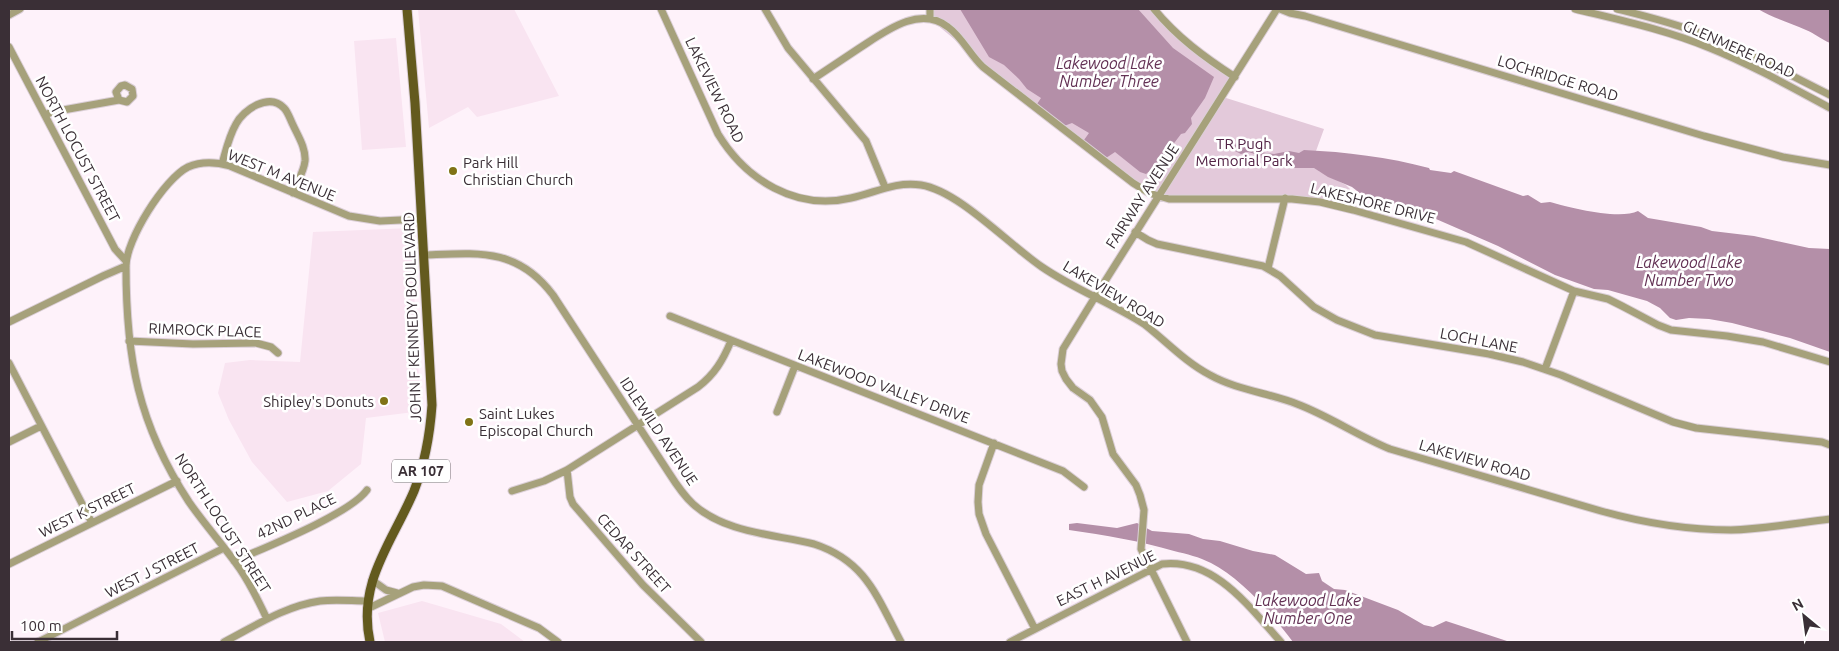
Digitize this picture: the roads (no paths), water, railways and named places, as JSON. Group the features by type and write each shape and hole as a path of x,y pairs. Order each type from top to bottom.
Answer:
{"main road":[{"name":"JOHN F KENNEDY BOULEVARD","path":"370,642 367,605 372,580 378,563 414,489 428,441 432,405 422,219 407,9"}],"street":[{"path":"9,15 20,9"},
{"name":"LAKEVIEW ROAD","path":"660,9 718,134 733,156 756,177 779,191 797,197 816,200 850,199 885,187 908,184 921,185 938,190 958,200 1022,253 1043,267 1144,324 1185,359 1211,376 1233,385 1299,404 1390,449 1601,511 1634,520 1668,526 1732,530 1830,518"},
{"path":"765,9 788,48 866,141 885,187"},
{"path":"813,79 895,26 918,19 930,19 930,9"},
{"path":"1154,9 1183,41 1202,56 1235,77"},
{"name":"FAIRWAY AVENUE","path":"1150,569 1140,544 1144,510 1140,495 1136,485 1113,454 1102,417 1090,400 1073,388 1066,379 1061,364 1063,349 1158,195 1279,9"},
{"name":"LOCHRIDGE ROAD","path":"1279,9 1712,139 1783,157 1830,164"},
{"name":"GLENMERE ROAD","path":"1575,9 1659,30 1710,48 1830,108"},
{"name":"GLENMERE ROAD","path":"1617,9 1702,34 1737,49 1830,95"},
{"name":"LAKESHORE DRIVE","path":"930,19 948,26 983,68 1138,186 1156,196 1184,200 1285,198 1320,202 1440,234 1489,251 1574,291 1608,300 1671,330 1763,342 1830,362"},
{"name":"NORTH LOCUST STREET","path":"9,47 115,249 126,264 129,341 133,371 155,441 196,512 234,561 267,619"},
{"path":"45,115 52,112 119,100"},
{"path":"222,164 230,138 240,117 256,105 265,102 278,104 284,108 289,116 304,152 304,167 293,193"},
{"name":"WEST M AVENUE","path":"126,264 128,251 138,228 174,178 189,167 200,163 222,164 336,212 361,219 380,221 422,219"},
{"path":"1268,268 1285,198"},
{"name":"LOCH LANE","path":"1136,232 1157,244 1253,263 1268,268 1314,307 1354,328 1383,336 1490,354 1545,369 1672,422 1696,428 1822,442 1830,446"},
{"name":"IDLEWILD AVENUE","path":"424,255 470,253 493,255 515,263 535,276 553,296 681,491 693,504 718,521 741,529 791,538 827,548 852,564 869,582 901,642"},
{"path":"9,322 126,264"},
{"path":"1545,369 1574,291"},
{"name":"LAKEWOOD VALLEY DRIVE","path":"670,316 1063,470 1084,486"},
{"name":"RIMROCK PLACE","path":"129,341 193,344 256,343 271,347 278,353"},
{"path":"512,491 544,481 567,470 707,380 721,363 731,341"},
{"path":"9,363 92,523"},
{"path":"778,412 795,366"},
{"path":"9,442 41,426"},
{"path":"994,443 979,485 979,514 986,534 1035,629"},
{"name":"CEDAR STREET","path":"567,470 570,497 573,504 643,586 701,642"},
{"name":"WEST K STREET","path":"9,564 177,481"},
{"name":"42ND PLACE","path":"234,561 321,521 359,499 367,490"},
{"name":"WEST J STREET","path":"38,642 224,548"},
{"name":"EAST H AVENUE","path":"1010,642 1150,569 1167,563 1196,567 1214,576 1240,598 1281,642"},
{"path":"1150,569 1187,642"},
{"path":"372,580 386,590 398,593"},
{"path":"224,642 290,608 321,601 367,605 424,585 448,588 539,628 558,642"}],"water":[{"name":"Lakewood Lake Number Three","path":"960,9 1138,9 1173,48 1214,77 1205,98 1191,118 1192,124 1185,133 1181,134 1159,163 1146,174 1140,172 1115,152 1106,158 1084,140 1089,133 1072,123 1064,126 1037,104 1041,98 1027,89 1004,65 989,57"},
{"path":"1758,9 1830,9 1830,43 1809,31"},
{"path":"1243,138 1245,142 1255,145 1259,150 1255,154 1248,152 1241,154 1233,150 1236,143"},
{"name":"Lakewood Lake Number Two","path":"1304,150 1367,156 1414,164 1429,168 1430,170 1451,173 1454,171 1523,196 1528,195 1541,203 1550,202 1608,214 1638,211 1648,218 1701,227 1712,231 1754,236 1809,248 1830,249 1830,352 1790,338 1732,323 1709,319 1689,318 1676,320 1670,318 1660,308 1647,301 1608,290 1594,289 1555,275 1498,246 1436,219 1414,212 1400,204 1378,202 1366,198 1352,187 1328,177 1314,168 1280,168 1261,158 1259,152 1274,154 1289,151 1299,153"},
{"name":"Lakewood Lake Number One","path":"1077,523 1117,528 1137,523 1152,531 1189,534 1203,539 1220,541 1253,551 1275,555 1306,574 1319,573 1322,581 1334,589 1345,590 1398,610 1424,625 1433,627 1446,621 1510,642 1293,642 1276,620 1245,587 1211,563 1193,556 1148,544 1069,530 1069,524"}],"place":[{"name":"Park Hill Christian Church","path":"453,171"},
{"name":"Shipley's Donuts","path":"384,401"},
{"name":"Saint Lukes Episcopal Church","path":"469,422"}],"park label":[{"name":"TR Pugh Memorial Park","path":"1244,152"}]}
